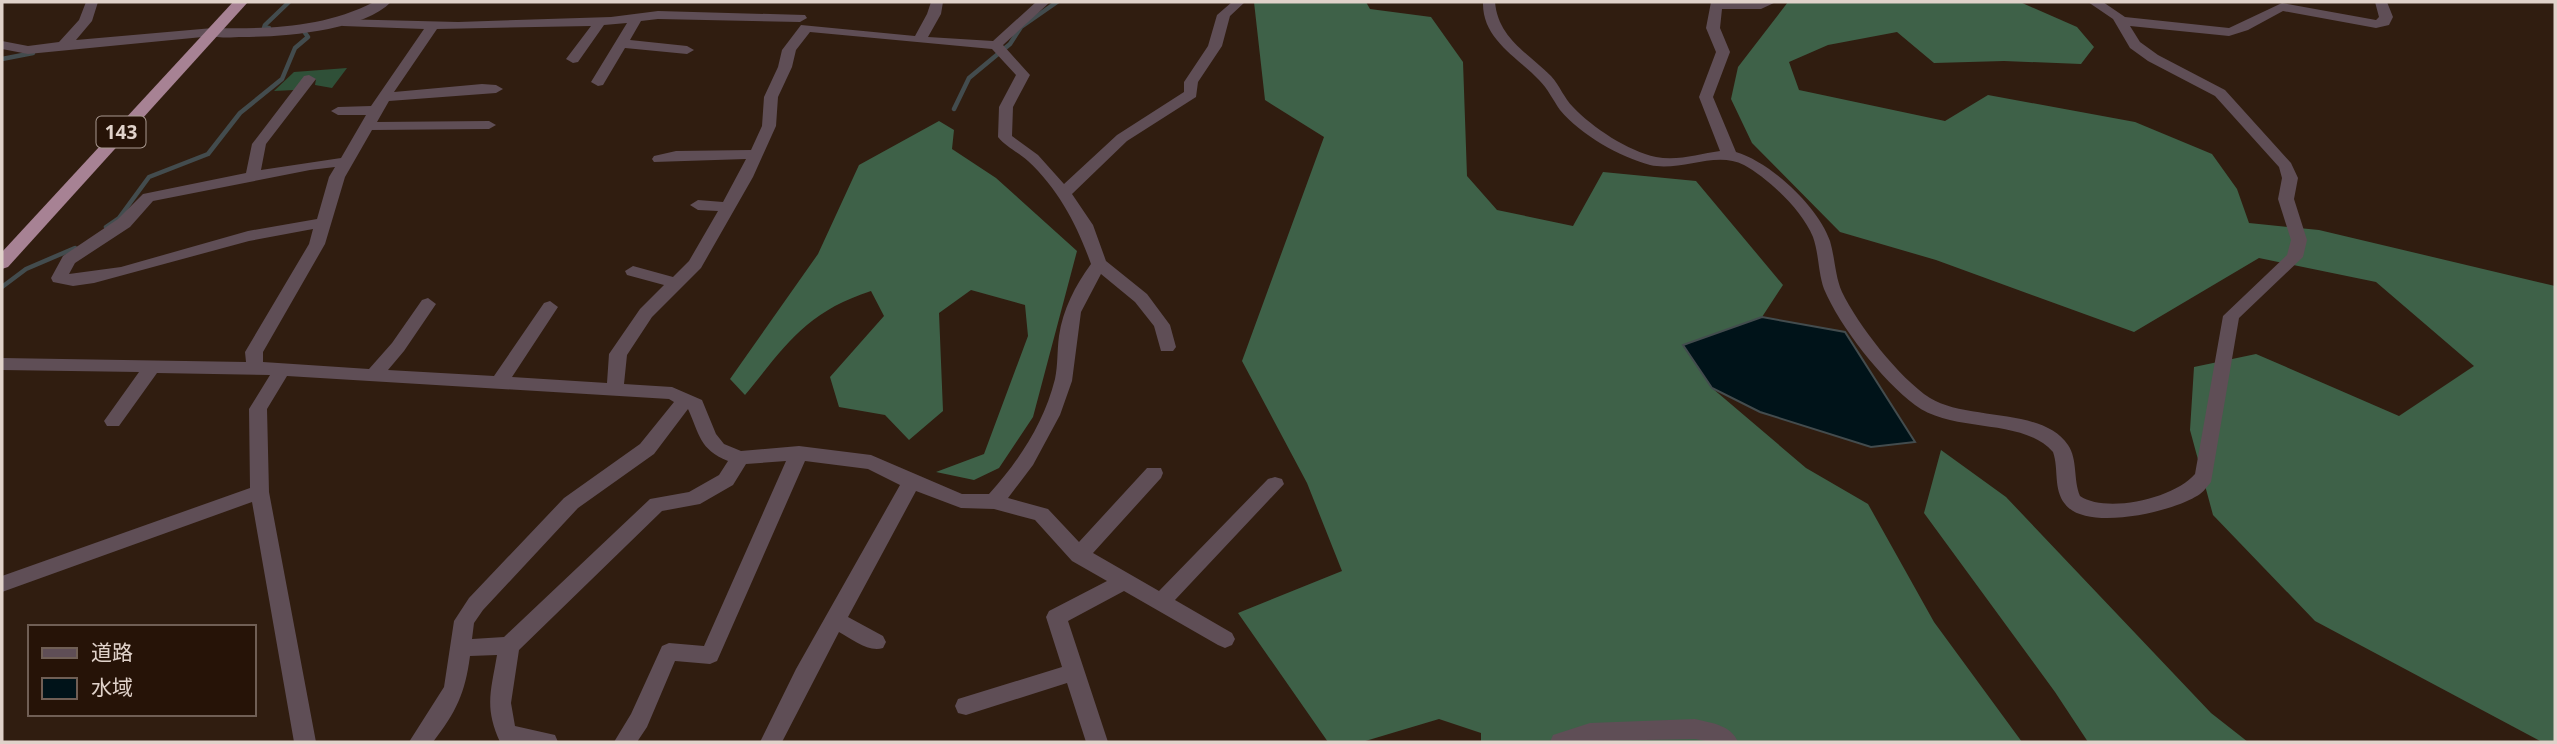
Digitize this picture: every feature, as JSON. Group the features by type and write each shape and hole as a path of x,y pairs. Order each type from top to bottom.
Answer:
{"highway":[{"name":"143","path":"2,263 241,2"}],"street":[{"path":"63,46 85,21 92,2"},
{"path":"343,22 384,2"},
{"path":"919,40 934,14 937,2"},
{"path":"996,45 1015,25 1044,2"},
{"path":"1064,193 1122,138 1191,94 1191,82 1215,46 1224,15 1238,2"},
{"path":"1489,2 1491,23 1498,34 1550,83 1567,109 1602,135 1653,161 1676,162 1728,154 1742,157 1763,170 1815,223 1822,239 1831,287 1842,309 1906,388 1933,409 1967,420 2036,430 2057,444 2066,459 2067,488 2074,502 2089,510 2118,510 2165,502 2190,492 2204,477 2231,316 2295,257 2299,240 2286,199 2290,178 2286,166 2220,93 2153,58 2135,45 2122,22 2094,2"},
{"path":"1728,154 1706,97 1723,52 1713,28 1716,5 1761,5 1770,2"},
{"path":"2122,22 2229,33 2242,30 2273,9 2282,7 2376,24 2384,22 2386,17 2381,2"},
{"path":"615,389 618,354 646,313 695,264 769,126 771,97 785,67 789,50 803,23 805,3"},
{"path":"2,45 27,50 213,32 298,31 343,22 433,25 600,22 657,15 803,23 919,40 996,45 1023,75 1006,107 1005,137 1033,158 1064,193 1085,225 1099,264 1141,298 1162,325 1167,346"},
{"path":"598,82 637,18"},
{"path":"573,59 600,22"},
{"path":"255,368 254,352 320,239 337,177 379,103 433,25"},
{"path":"622,44 654,46 664,50 687,50"},
{"path":"253,175 260,144 309,79"},
{"path":"338,111 482,88 496,89"},
{"path":"366,126 489,125"},
{"path":"659,159 676,155 754,154"},
{"path":"323,223 247,236 95,278 59,278 69,260 124,223 148,197 310,164 345,162"},
{"path":"698,205 727,207"},
{"path":"994,502 1023,470 1039,442 1063,379 1068,331 1080,290 1099,264"},
{"path":"633,271 676,283"},
{"path":"372,376 398,347 428,304"},
{"path":"499,383 550,307"},
{"path":"2,364 255,368 672,393 696,405 708,437 717,449 740,457 799,453 871,462 911,482 961,501 994,502 1041,514 1079,555 1225,639"},
{"path":"113,421 152,367"},
{"path":"281,371 258,410 260,492 305,742"},
{"path":"420,742 439,717 455,688 464,621 476,604 571,503 647,449 685,400"},
{"path":"625,742 639,720 669,652 709,655 799,453"},
{"path":"547,742 508,734 501,720 500,703 509,646 656,504 693,499 704,493 726,480 740,457"},
{"path":"1079,555 1154,473"},
{"path":"771,742 806,671 894,518 911,482"},
{"path":"1161,602 1275,484"},
{"path":"2,583 260,492"},
{"path":"1097,742 1056,617 1125,580"},
{"path":"835,620 876,642"},
{"path":"461,648 509,646"},
{"path":"966,706 1074,671"},
{"path":"1561,742 1590,733 1695,729 1717,734 1727,742"}],"green space":[{"path":"1254,2 1366,2 1370,9 1431,17 1463,62 1467,176 1497,210 1573,226 1603,172 1696,181 1783,285 1762,317 1683,346 1712,388 1806,468 1868,504 1934,622 2022,742 1481,742 1481,733 1439,719 1362,742 1328,742 1238,613 1342,571 1307,483 1242,361 1324,137 1265,100"},
{"path":"1788,2 2020,2 2077,27 2094,47 2081,64 2004,61 1934,63 1897,32 1828,45 1789,62 1799,90 1945,121 1988,95 2135,122 2212,154 2237,189 2249,223 2319,230 2555,286 2555,742 2542,742 2315,621 2213,515 2190,430 2194,367 2256,354 2399,416 2474,366 2376,282 2259,258 2134,332 1936,260 1840,232 1752,143 1731,99 1738,67"},
{"path":"347,68 332,88 315,85 316,79 294,90 274,91 294,72"},
{"path":"939,121 954,130 952,149 996,178 1077,251 1033,417 999,468 974,480 936,472 984,454 1028,336 1025,305 971,290 939,313 943,411 909,440 885,415 839,407 830,377 884,316 871,291 849,299 813,320 786,346 745,395 730,379 818,254 859,165"},
{"path":"1941,450 2006,497 2211,713 2248,742 2088,742 2055,692 1924,513"}],"water":[{"path":"1762,317 1845,332 1915,442 1871,447 1760,412 1712,388 1683,345"}],"waterway":[{"path":"269,28 264,28 289,2"},
{"path":"954,109 969,78 1010,44 1021,27 1057,2"},
{"path":"106,227 119,218 149,177 208,154 240,113 282,79 295,48 308,37 303,30"},
{"path":"2,59 33,53"},
{"path":"2,287 26,269 75,248"}]}
